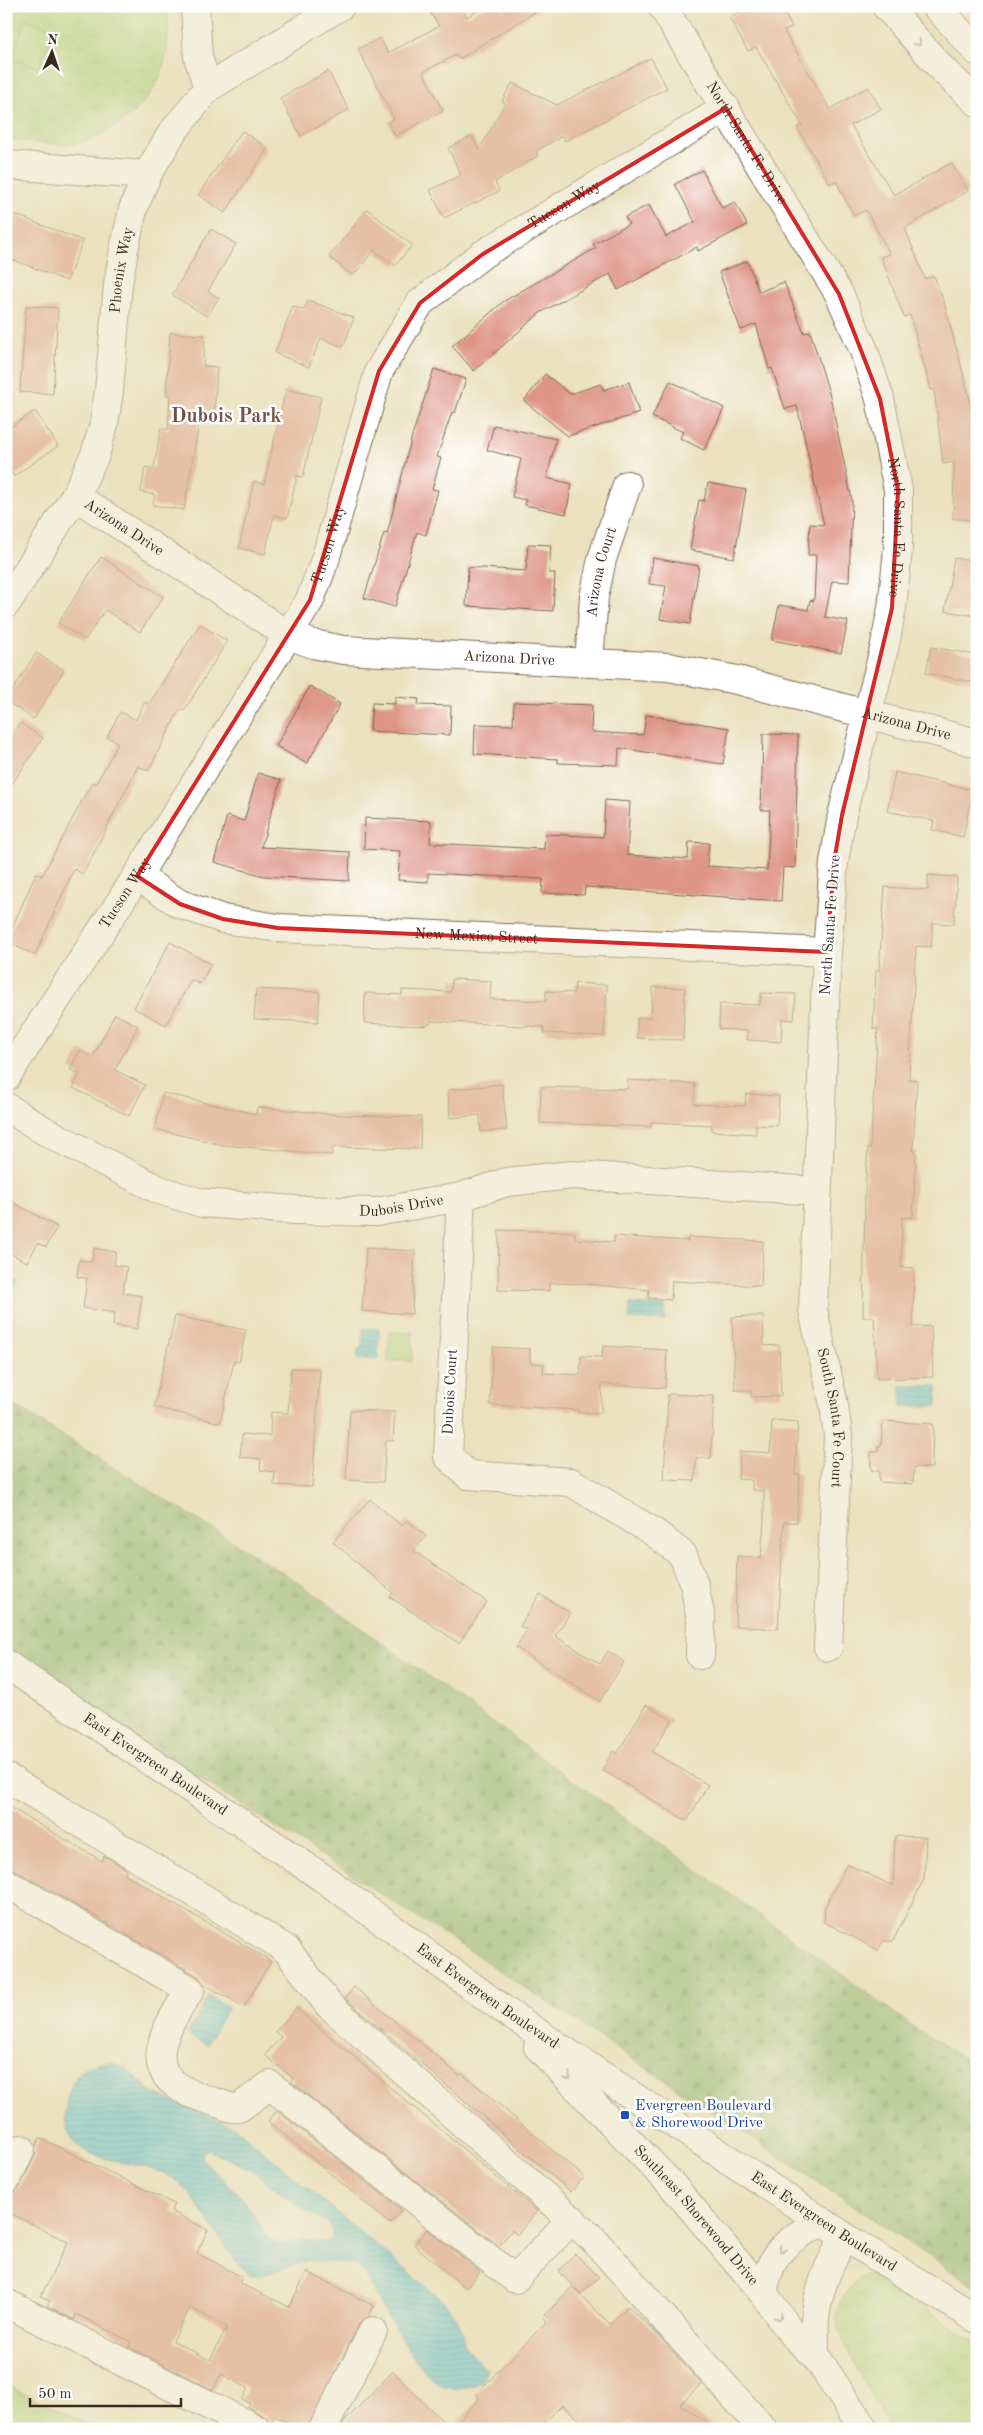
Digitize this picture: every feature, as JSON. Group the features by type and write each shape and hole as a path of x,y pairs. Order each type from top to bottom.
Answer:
{"street":[{"path":"195,6 198,57 208,88"},
{"name":"Phoenix Way","path":"6,604 76,496 95,454 104,424 124,250 133,209 147,176 172,133 208,88 340,6"},
{"name":"North Santa Fe Drive","path":"662,6 838,294 863,348 880,399 898,490 898,549 890,616 868,714 842,815 834,862 827,952 817,1191"},
{"path":"886,6 944,71 977,102"},
{"path":"936,6 977,50"},
{"name":"Tucson Way","path":"6,1077 137,876 310,600 325,560 379,371 420,303 482,254 726,108"},
{"path":"6,165 147,176"},
{"name":"Arizona Court","path":"589,661 594,597 602,559 627,485"},
{"name":"Arizona Drive","path":"76,496 288,635 313,644 343,650 668,666 701,672 977,743"},
{"name":"New Mexico Street","path":"137,876 180,904 223,919 278,928 827,952"},
{"name":"Dubois Drive","path":"6,1106 45,1131 160,1190 202,1202 296,1210 376,1212 461,1197 507,1182 572,1175 817,1191"},
{"name":"South Santa Fe Court","path":"817,1191 813,1310 834,1405 838,1436 828,1647"},
{"name":"Dubois Court","path":"461,1197 448,1456 468,1475 571,1482 655,1533 683,1555 694,1584 701,1619 700,1655"},
{"name":"East Evergreen Boulevard","path":"6,1664 323,1878 511,2015 844,2237 977,2319"},
{"path":"6,1777 286,1949 329,2005 572,2219 600,2246 763,2429"},
{"path":"6,1883 190,1990 167,2029 161,2045 160,2058 163,2070 170,2080 182,2090 232,2108 240,2108 270,2085 515,2279 572,2219"},
{"name":"Southeast Shorewood Drive","path":"511,2015 546,2056 672,2185 763,2294 793,2336 815,2354 864,2429"},
{"path":"6,2180 21,2149"},
{"path":"763,2294 771,2266 783,2245 822,2222"},
{"path":"815,2354 815,2318 821,2292 831,2260 844,2237"},
{"path":"6,2303 256,2429"},
{"path":"323,2429 373,2331"}],"highlighted area":[{"path":"726,108 839,294 880,399 898,490 892,608 842,815 834,862 827,952 278,928 223,919 180,904 137,876 310,600 379,371 420,303 483,254"}],"shaded area":[{"path":"960,6 977,6 977,23"}],"green space":[{"path":"6,6 167,6 167,44 159,78 141,106 106,132 91,139 63,144 6,139"},
{"path":"25,19 52,28 39,68 12,59"},
{"path":"389,1332 413,1333 412,1361 388,1361"},
{"path":"6,1400 299,1583 920,2031 977,2067 977,2288 461,1945 68,1694 6,1648"},
{"path":"869,2274 883,2279 977,2344 977,2429 890,2429 851,2357 837,2318 837,2311 842,2298 857,2281"},
{"path":"6,2385 98,2429 6,2429"}],"water":[{"path":"6,1275 18,1282 10,1297 6,1295"},
{"path":"630,1304 665,1306 665,1321 629,1319"},
{"path":"363,1329 379,1329 378,1359 358,1359 358,1349 362,1348"},
{"path":"901,1386 937,1386 937,1406 902,1406"},
{"path":"209,1996 228,2007 207,2045 187,2034"},
{"path":"111,2062 126,2068 154,2094 232,2125 444,2302 455,2315 463,2332 463,2342 468,2350 487,2369 481,2383 452,2388 443,2386 432,2378 409,2351 361,2270 355,2264 309,2260 264,2275 250,2276 231,2254 188,2192 178,2182 165,2174 97,2156 83,2149 72,2138 66,2123 65,2113 68,2098 73,2083 80,2073 94,2065","holes":["209,2150 252,2170 283,2195 328,2223 332,2231 330,2241 300,2240 278,2244 270,2240 244,2200 203,2159 201,2154"]}],"building":[{"path":"426,6 461,6 467,17 485,6 501,6 504,12 515,6 545,6 459,59 456,55 423,72 443,111 395,136 388,122 394,119 358,49 380,38 388,53 439,26"},
{"path":"750,6 780,6 792,27 784,31 830,109 868,87 881,109 851,125 894,195 951,163 968,191 905,228 925,279 934,276 944,302 969,396 977,458 977,520 953,519 954,462 943,464 934,389 931,390 910,315 904,317 881,257 890,254 866,210 854,216 836,181 830,184 797,127 802,125 756,47 748,51 729,18"},
{"path":"651,58 667,88 565,141 562,136 536,151 538,156 495,182 499,191 444,218 430,190 461,175 448,148 472,136 479,150 505,103 502,101 512,83 557,105"},
{"path":"328,71 349,110 301,136 280,98"},
{"path":"242,131 268,148 225,213 198,195"},
{"path":"702,170 722,208 735,202 747,225 698,251 697,247 618,290 610,274 540,313 474,371 452,346 504,301 596,248 593,244 629,224 625,217 649,205 666,237 695,222 675,184"},
{"path":"367,209 412,245 395,266 374,250 353,276 329,257"},
{"path":"11,213 83,241 67,281 6,257 6,226"},
{"path":"211,229 236,244 208,291 219,298 207,316 172,295"},
{"path":"747,261 759,292 784,282 804,333 810,331 830,396 852,500 849,582 832,581 825,617 848,621 841,653 772,640 779,605 808,610 810,600 814,601 816,555 808,555 810,524 824,525 797,406 785,409 772,368 769,369 756,324 741,330 719,272"},
{"path":"308,300 354,318 343,347 321,338 309,367 275,353 293,306 304,310"},
{"path":"26,306 58,308 53,394 20,392"},
{"path":"170,333 205,335 203,366 217,367 214,419 200,418 184,510 153,505 155,495 141,492 145,467 154,468 161,428 168,430 170,395 166,395"},
{"path":"434,369 466,379 455,413 452,412 437,457 441,458 432,489 438,490 426,535 417,532 395,607 364,598 384,533 387,534 412,436"},
{"path":"545,374 570,394 601,384 603,390 629,382 639,413 568,436 524,401"},
{"path":"670,381 724,408 704,450 680,438 683,432 652,417"},
{"path":"286,389 321,397 303,477 297,476 287,518 274,515 265,554 239,548 254,481 264,484"},
{"path":"35,411 58,446 14,476 6,465 6,430"},
{"path":"494,425 556,439 547,478 572,484 566,514 525,505 526,500 512,497 521,459 487,450"},
{"path":"708,483 746,490 734,558 690,550 699,500 704,501"},
{"path":"528,544 551,545 549,573 555,573 553,611 466,606 468,567 526,571"},
{"path":"101,557 163,597 140,632 105,610 85,640 58,623"},
{"path":"653,558 699,566 690,624 660,619 666,586 649,584"},
{"path":"954,558 977,562 977,616 945,611"},
{"path":"200,624 227,641 184,711 180,709 148,771 138,766 83,874 74,869 35,955 6,942 36,873 42,876 92,782 96,784 118,743 107,737 120,712 136,720 145,702 149,704"},
{"path":"931,647 977,655 977,683 926,673"},
{"path":"36,653 64,670 34,719 6,701"},
{"path":"310,686 340,704 307,764 276,746"},
{"path":"395,697 419,699 418,705 451,706 450,735 370,731 372,703 395,704"},
{"path":"514,702 592,705 591,732 643,735 646,715 729,728 723,764 619,748 618,765 558,763 558,759 474,754 475,724 513,725"},
{"path":"20,723 43,738 6,793 6,743"},
{"path":"763,734 798,735 795,868 783,867 781,901 585,887 584,895 542,893 543,879 428,873 428,882 398,880 400,851 364,849 365,818 431,821 430,843 544,849 545,834 603,837 605,800 630,802 627,855 688,859 689,842 709,843 707,866 767,870 770,810 761,810"},
{"path":"895,772 973,790 963,837 932,830 934,821 887,811"},
{"path":"258,773 281,780 261,847 350,852 349,881 264,876 214,862 227,816 244,821"},
{"path":"928,875 957,877 954,924 933,923 931,947 916,946 909,1079 917,1080 913,1151 916,1151 913,1218 902,1217 901,1267 914,1268 913,1327 931,1326 933,1377 877,1379 874,1317 863,1317 865,1191 868,1148 870,1149 878,1029 873,1029 876,970 879,970 885,887 928,890"},
{"path":"170,942 211,964 200,984 191,980 166,1025 134,1008"},
{"path":"452,979 491,981 490,999 546,1001 546,991 574,993 575,983 607,985 604,1036 544,1033 544,1027 430,1021 430,1024 424,1026 364,1023 365,993 402,995 402,990 451,992"},
{"path":"653,987 685,988 683,1040 637,1038 637,1018 651,1018"},
{"path":"256,989 320,992 318,1022 254,1019"},
{"path":"761,993 796,994 794,1020 782,1019 781,1042 747,1040 748,1031 719,1029 720,1004 760,1005"},
{"path":"115,1014 138,1026 115,1070 145,1085 129,1116 73,1088 80,1074 70,1069 80,1050 93,1057"},
{"path":"628,1080 695,1084 694,1104 745,1106 746,1094 779,1096 777,1126 756,1125 756,1134 712,1131 712,1125 651,1122 651,1127 540,1123 541,1087 627,1089"},
{"path":"502,1084 507,1130 481,1132 480,1115 450,1118 448,1090"},
{"path":"163,1093 256,1114 257,1107 342,1115 421,1117 420,1149 333,1147 332,1155 223,1145 155,1129"},
{"path":"6,1198 57,1227 46,1247 38,1243 27,1262 6,1251"},
{"path":"499,1230 575,1232 575,1239 614,1242 614,1236 688,1241 688,1237 763,1241 761,1286 672,1281 671,1300 648,1298 649,1290 586,1284 549,1283 549,1291 498,1290"},
{"path":"94,1248 116,1252 114,1265 127,1267 123,1293 142,1296 137,1329 113,1325 115,1313 83,1308 87,1278 77,1277 79,1260 92,1262"},
{"path":"366,1248 415,1251 412,1314 362,1311"},
{"path":"175,1316 246,1330 239,1362 234,1361 220,1423 154,1407"},
{"path":"763,1316 764,1346 779,1345 781,1396 751,1397 751,1390 735,1390 732,1317"},
{"path":"603,1346 667,1350 665,1388 602,1384 601,1414 578,1412 578,1410 490,1405 493,1347 530,1349 530,1363 544,1364 543,1373 580,1375 581,1356 602,1357"},
{"path":"291,1368 320,1369 312,1487 274,1485 275,1472 260,1470 261,1459 240,1457 242,1434 270,1436 271,1412 288,1413"},
{"path":"668,1394 714,1396 711,1458 696,1458 695,1481 664,1480"},
{"path":"350,1410 395,1412 393,1441 386,1441 383,1482 346,1480"},
{"path":"772,1420 798,1422 795,1474 800,1474 797,1522 784,1522 778,1629 735,1626 737,1556 761,1558 764,1521 764,1491 752,1490 752,1480 738,1479 740,1451 770,1453"},
{"path":"883,1421 933,1424 932,1468 914,1467 913,1484 879,1482 879,1471 871,1470 871,1452 878,1452 878,1446 881,1446"},
{"path":"370,1499 402,1526 407,1520 426,1536 414,1551 487,1602 459,1643 390,1597 393,1593 333,1542"},
{"path":"540,1594 570,1613 555,1636 600,1664 608,1651 624,1662 600,1701 516,1648 527,1630 520,1626"},
{"path":"646,1705 672,1720 652,1752 708,1785 687,1821 602,1770 613,1751 617,1754"},
{"path":"6,1805 102,1861 104,1856 120,1865 127,1870 125,1874 271,1961 244,2007 204,1984 198,1976 14,1869 6,1867"},
{"path":"895,1836 926,1837 924,1879 893,1941 883,1941 878,1950 824,1922 825,1907 847,1864 893,1886"},
{"path":"354,1987 460,2076 462,2073 584,2177 571,2192 345,1998"},
{"path":"296,2008 537,2211 517,2235 512,2230 499,2246 291,2082 294,2079 265,2055 281,2037 275,2032"},
{"path":"277,2111 402,2210 390,2224 268,2121"},
{"path":"40,2138 174,2204 171,2211 208,2230 197,2253 242,2277 239,2283 289,2307 307,2272 374,2306 368,2317 359,2324 308,2429 300,2429 275,2416 272,2421 248,2407 250,2403 242,2399 248,2388 221,2374 213,2390 129,2347 131,2342 76,2314 74,2320 47,2306 50,2301 41,2296 68,2242 6,2211 6,2206 12,2194 20,2187 35,2156 36,2146","holes":["190,2308 227,2327 210,2360 173,2341"]},
{"path":"427,2229 480,2272 466,2288 414,2245"},
{"path":"575,2254 599,2277 581,2294 558,2271"},
{"path":"572,2287 610,2324 628,2306 656,2333 701,2384 680,2404 717,2429 642,2429 629,2421 622,2429 591,2429 562,2405 538,2429 451,2429 479,2399 475,2395 547,2321 543,2317"},
{"path":"393,2371 451,2429 341,2429 345,2421"}],"place":[{"name":"Evergreen Boulevard & Shorewood Drive","path":"625,2115"}],"district":[{"name":"Dubois Park","path":"226,417"}]}
